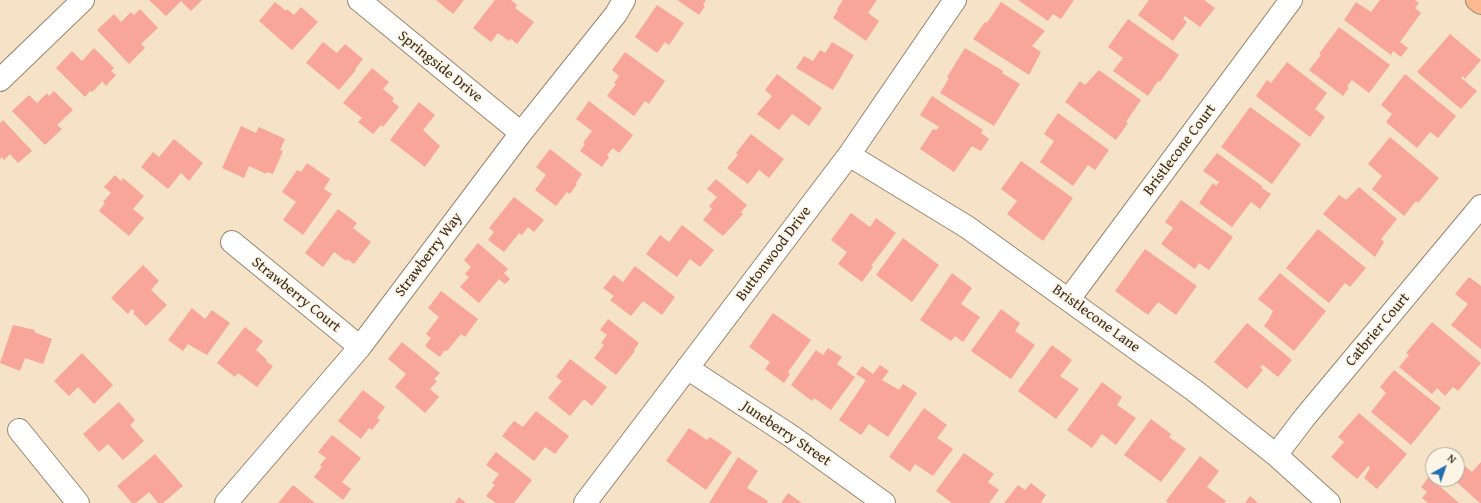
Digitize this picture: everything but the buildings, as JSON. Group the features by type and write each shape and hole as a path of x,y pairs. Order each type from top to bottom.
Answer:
{"main road":[{"path":"1477,0 1481,3"}],"street":[{"path":"0,80 84,0"},
{"name":"Springside Drive","path":"359,0 521,133"},
{"name":"Strawberry Way","path":"226,503 360,347 521,133 616,14 624,0"},
{"name":"Buttonwood Drive","path":"586,503 849,155 955,0"},
{"name":"Bristlecone Court","path":"1069,299 1292,0"},
{"name":"Bristlecone Lane","path":"849,155 967,227 1069,299 1195,391 1276,455 1329,503"},
{"name":"Catbrier Court","path":"1276,455 1305,417 1481,206"},
{"name":"Strawberry Court","path":"232,242 360,347"},
{"name":"Juneberry Street","path":"687,368 790,436 884,503"},
{"path":"19,430 78,503"}]}
